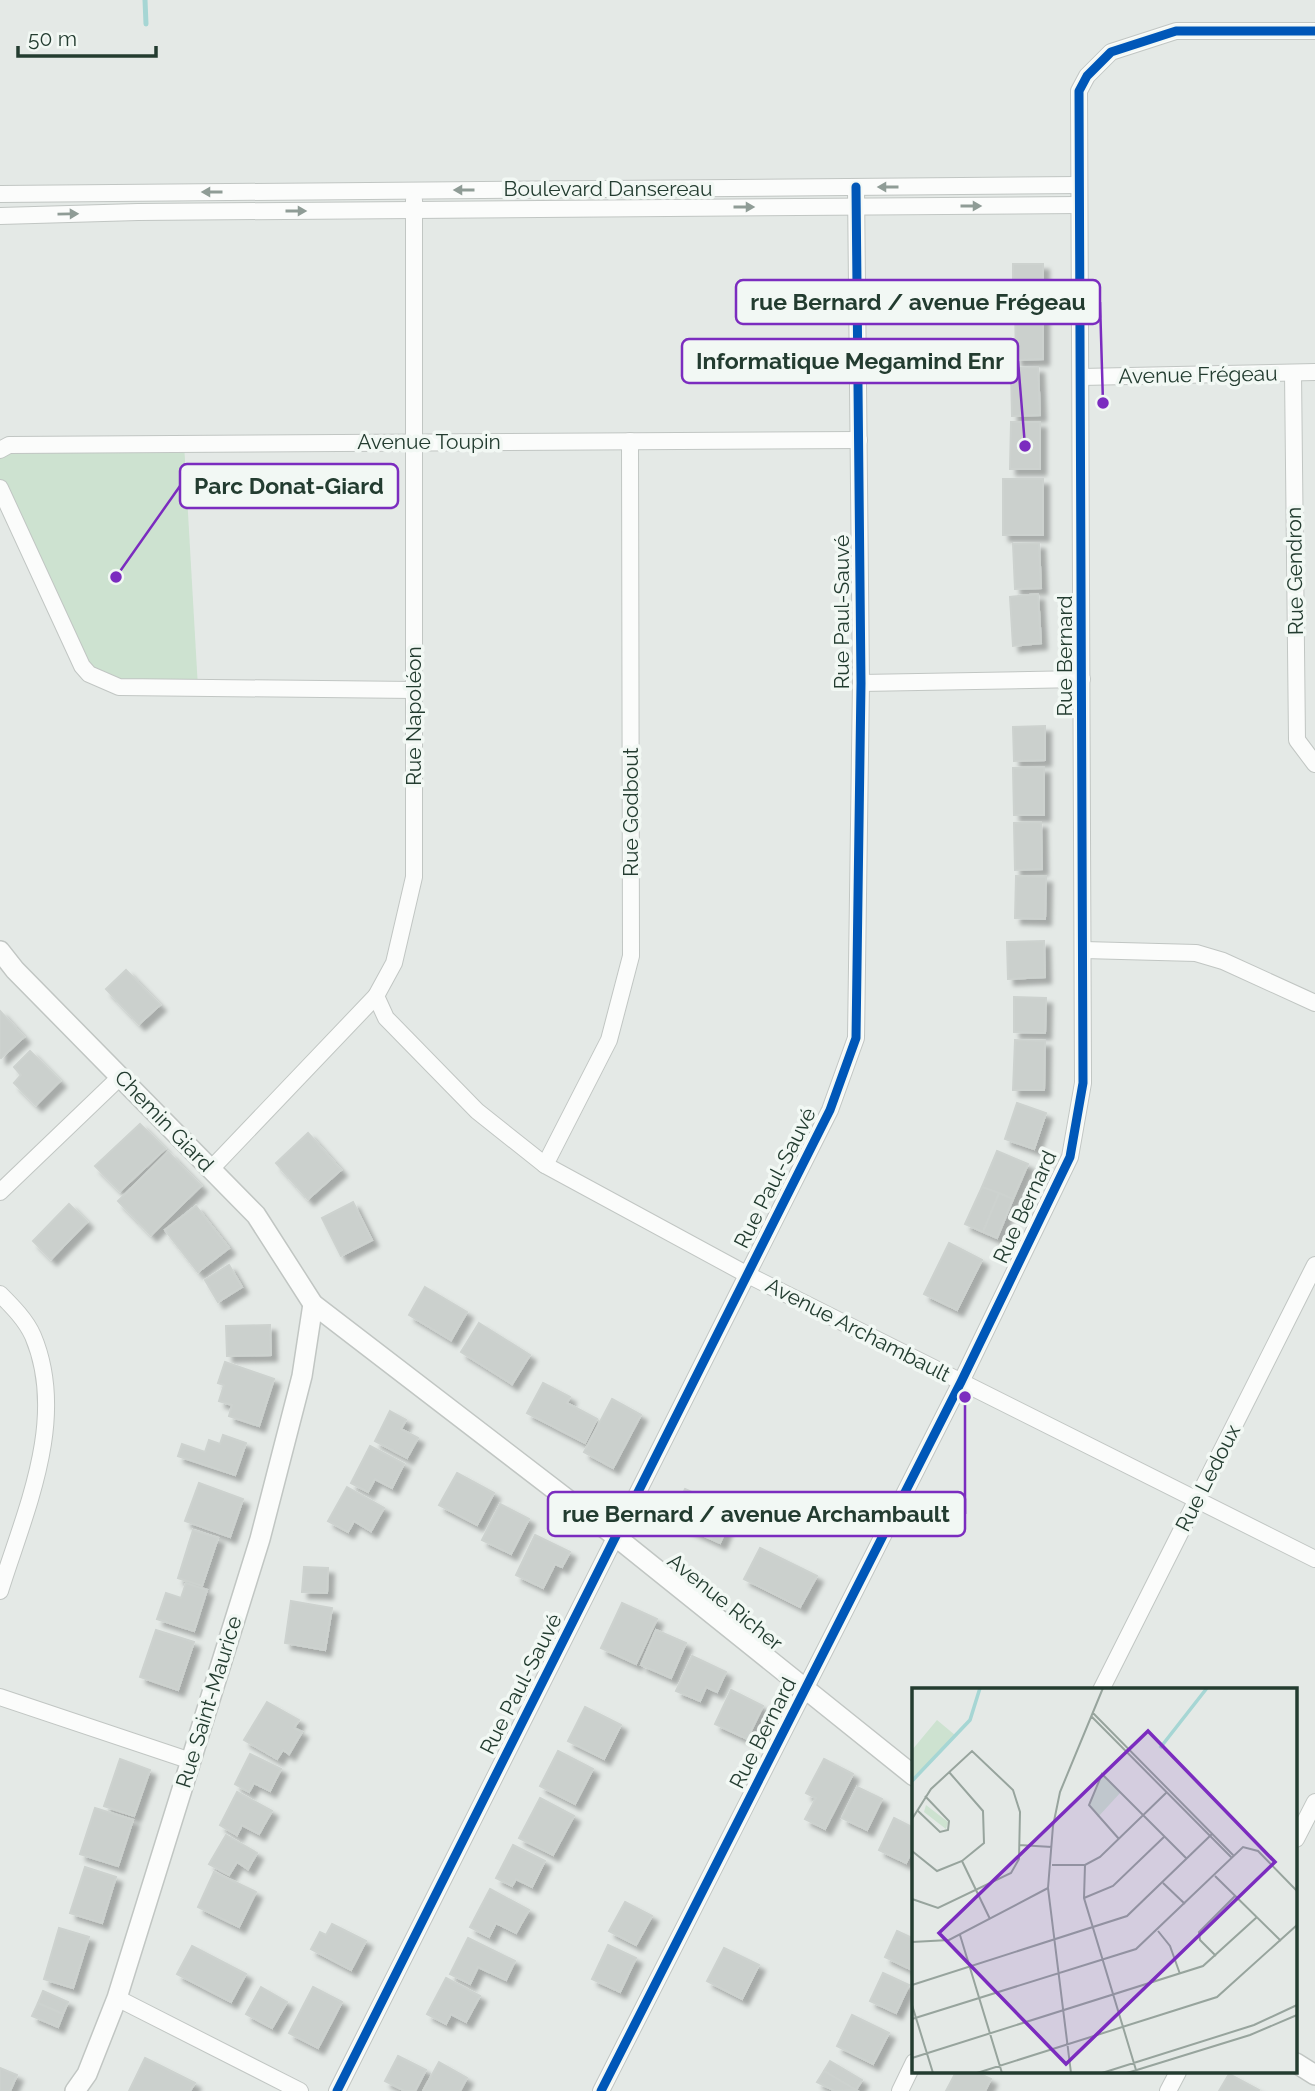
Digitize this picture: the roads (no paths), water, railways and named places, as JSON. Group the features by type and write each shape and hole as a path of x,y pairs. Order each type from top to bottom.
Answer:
{"street":[{"name":"Rue Bernard","path":"601,2091 961,1382 1070,1157 1083,1083 1079,91 1087,76 1111,52 1176,31 1315,31"},
{"name":"Boulevard Dansereau","path":"0,194 1079,185"},
{"name":"Rue Paul-Sauvé","path":"337,2091 830,1110 856,1038 861,683 856,187"},
{"path":"588,209 589,189"},
{"name":"Rue Napoléon","path":"211,1168 376,996 394,963 414,877 415,190"},
{"path":"138,192 138,212"},
{"name":"Boulevard Dansereau","path":"0,216 138,212 1079,205"},
{"name":"Avenue Frégeau","path":"1081,377 1315,372"},
{"name":"Rue Gendron","path":"1293,373 1297,740 1315,764"},
{"name":"Avenue Toupin","path":"0,450 9,445 859,440"},
{"name":"Rue Godbout","path":"545,1165 609,1040 631,956 630,441"},
{"path":"0,488 82,666 89,674 119,687 414,690"},
{"path":"861,683 1082,679"},
{"path":"1084,950 1196,953 1223,961 1315,1003"},
{"name":"Chemin Giard","path":"0,951 15,970 256,1215 313,1304"},
{"name":"Avenue Archambault","path":"376,996 386,1018 477,1111 545,1165 746,1274 1315,1559"},
{"path":"0,1192 120,1077"},
{"name":"Rue Ledoux","path":"1102,1688 1315,1265"},
{"path":"0,1294 15,1309 32,1335 41,1364 47,1421 35,1480 0,1591"},
{"name":"Avenue Richer","path":"313,1304 614,1536 912,1774"},
{"name":"Rue Saint-Maurice","path":"75,2091 87,2074 117,1998 263,1525 302,1376 313,1304"},
{"path":"0,1697 191,1761"},
{"path":"1298,1835 1315,1802"},
{"path":"117,1998 300,2091"},
{"path":"1298,2064 1315,2075"},
{"path":"900,2091 912,2066"},
{"path":"1168,2091 1177,2074"}],"waterway":[{"path":"145,0 146,24"}],"place":[{"name":"rue Bernard / avenue Frégeau","path":"1103,403"},
{"name":"Informatique Megamind Enr","path":"1025,446"},
{"name":"Parc Donat-Giard","path":"116,577"},
{"name":"rue Bernard / avenue Archambault","path":"965,1397"}]}
